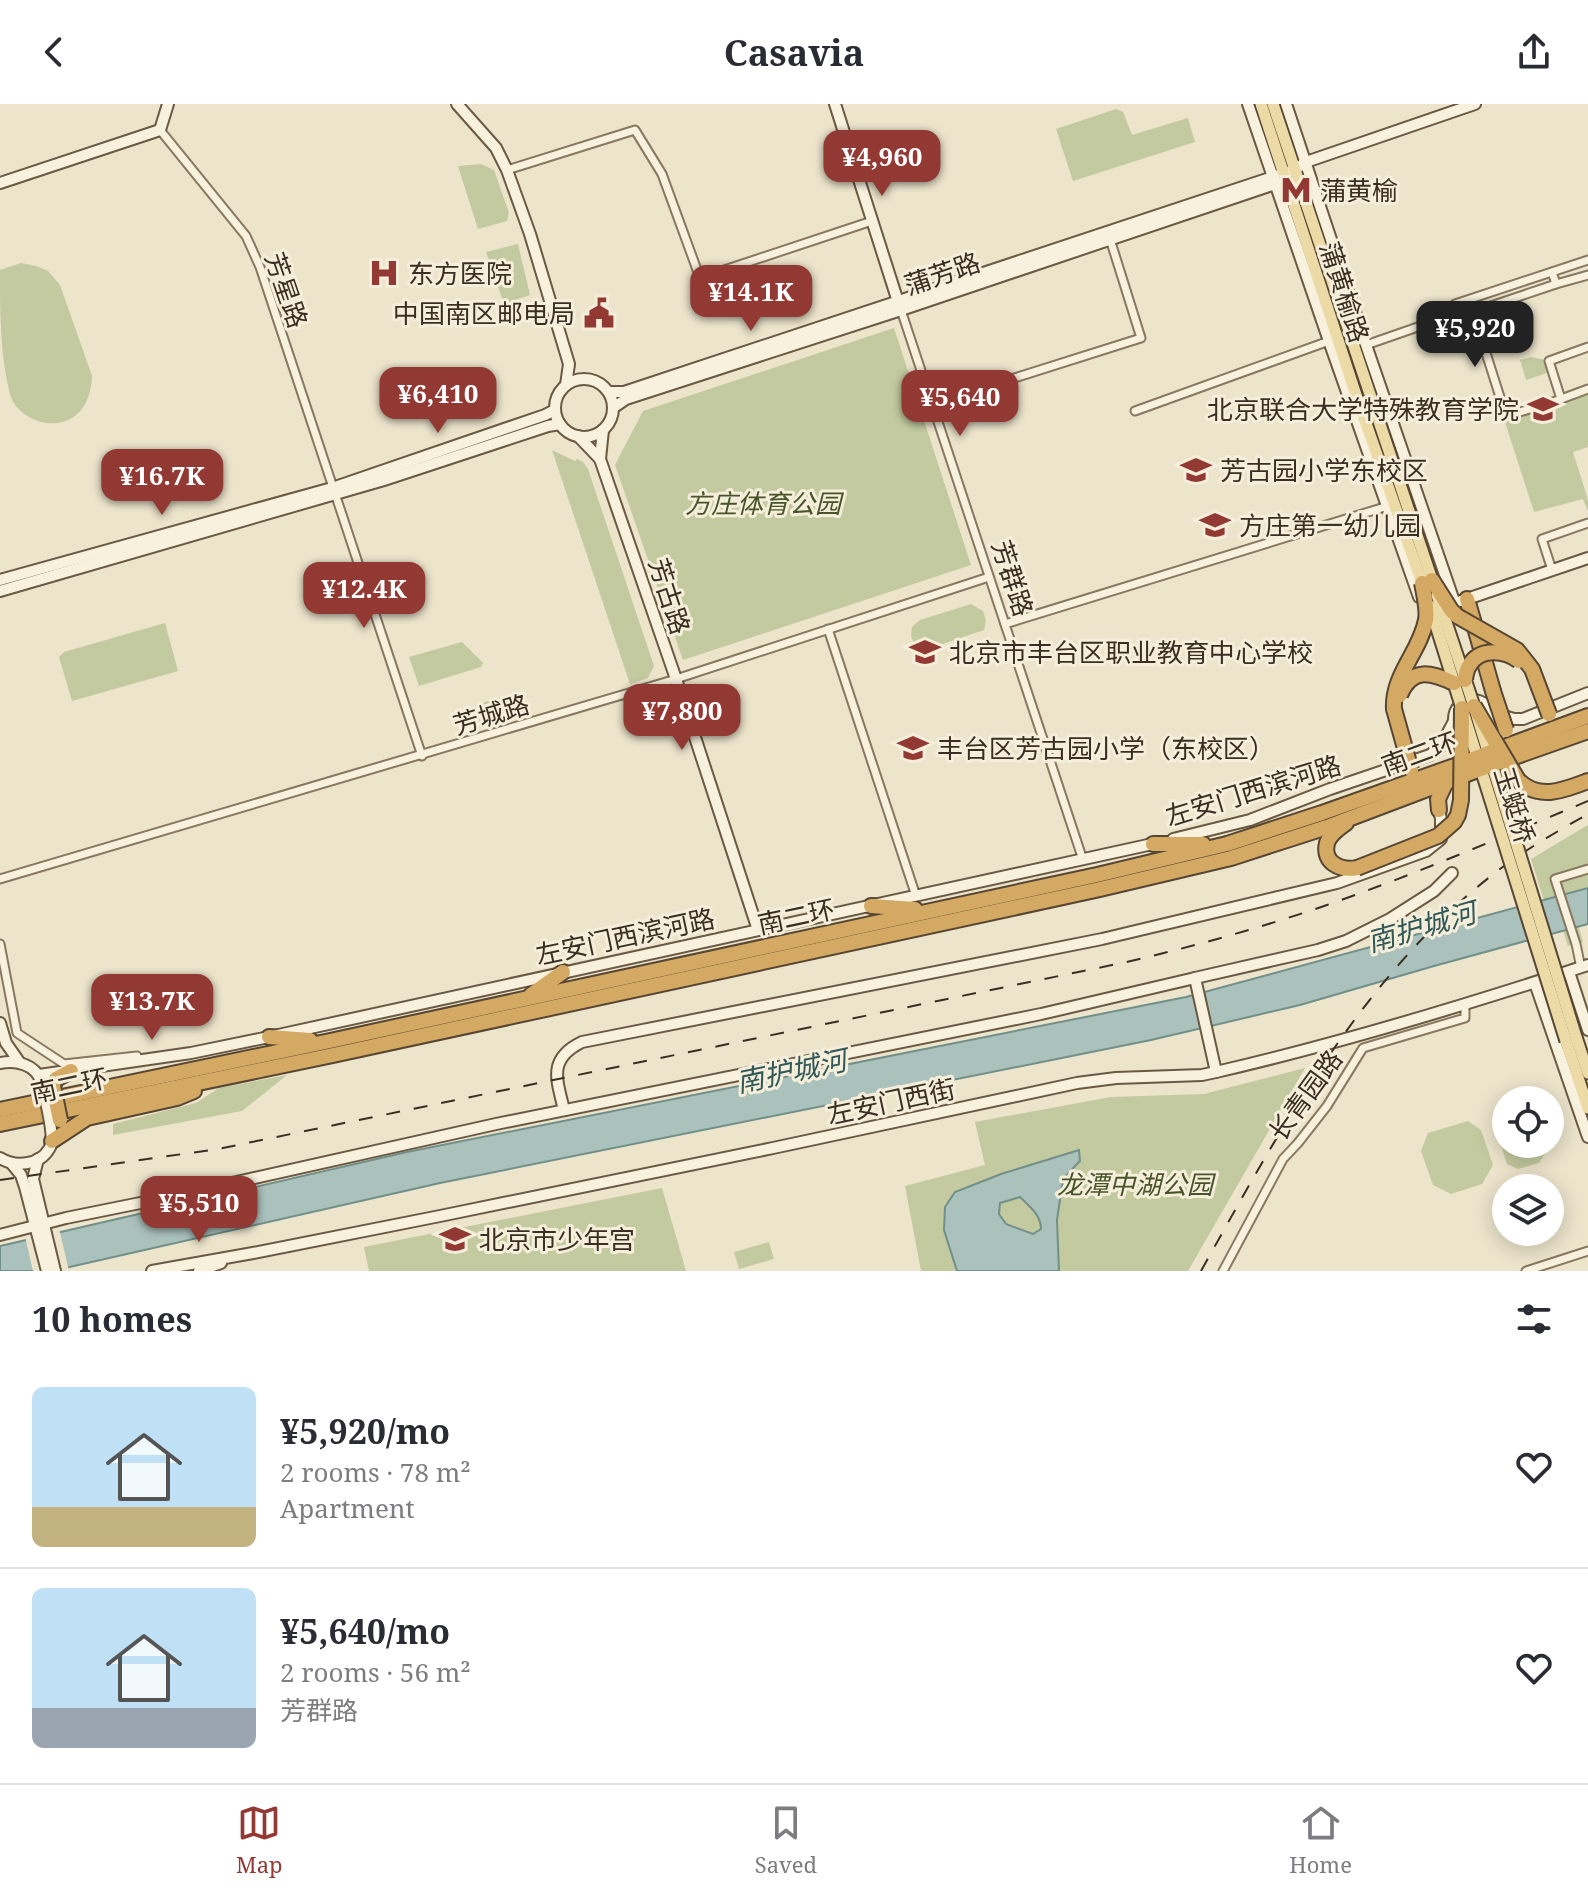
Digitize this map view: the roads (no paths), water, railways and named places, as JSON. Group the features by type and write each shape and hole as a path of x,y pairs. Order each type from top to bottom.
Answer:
{"highway":[{"path":"1427,581 1457,616 1517,650 1527,661 1545,716 1535,733 1509,748 1510,725 1493,691 1461,601"},
{"path":"1427,581 1425,623 1397,684 1394,699 1397,721 1429,773 1439,810"},
{"path":"1429,773 1419,763 1402,715 1400,694 1403,687 1422,674 1459,681 1479,656 1493,652 1510,654 1519,661 1545,716"},
{"path":"1466,703 1522,784 1535,791 1549,793 1588,781"},
{"path":"1356,816 1334,832 1327,848 1335,866 1357,868 1438,836 1454,822 1461,800 1466,703"},
{"path":"1545,716 1585,722"},
{"name":"南二环","path":"1509,748 1585,722"},
{"name":"南二环","path":"0,1110 526,999 1227,844 1403,785 1429,773 1465,768 1509,748 1585,722"},
{"path":"1403,785 1429,773"},
{"name":"南二环","path":"0,1124 1100,889 1231,858 1416,794 1429,773"},
{"path":"1416,794 1431,801 1439,810"},
{"path":"1153,844 1227,844"},
{"path":"871,906 935,910"},
{"path":"526,999 563,972"},
{"path":"269,1037 330,1041"},
{"path":"71,1071 45,1083 55,1121 70,1123 177,1098 226,1077"},
{"path":"52,1141 87,1118"}],"main road":[{"name":"蒲黄榆路","path":"1261,104 1282,177 1355,392 1427,581"},
{"name":"蒲黄榆路","path":"1273,104 1282,177 1427,581"},
{"path":"1340,374 1355,392"},
{"name":"玉蜓桥","path":"1427,581 1466,703 1488,794 1571,1039"},
{"path":"1571,1039 1588,1073"},
{"path":"1571,1039 1588,1108"}],"street":[{"path":"0,183 160,130 168,104"},
{"path":"457,104 496,148 507,170 530,234 569,364 566,385"},
{"name":"芳群路","path":"835,104 1083,860"},
{"path":"1248,104 1282,177 1329,341 1425,614 1588,558"},
{"path":"1286,104 1366,345 1461,601"},
{"path":"1282,177 1306,162 1475,104"},
{"name":"芳星路","path":"160,130 246,236 260,267 422,756"},
{"path":"507,170 635,130 662,174 700,278 872,221"},
{"name":"蒲芳路","path":"609,392 624,392 1110,239 1282,177"},
{"name":"蒲芳路","path":"613,408 626,399 1282,177"},
{"path":"932,404 1141,338 1110,239"},
{"path":"1366,345 1455,314 1455,304 1588,260"},
{"path":"1552,272 1556,284"},
{"path":"1588,275 1473,312 1506,416 1588,389"},
{"path":"1135,411 1329,341"},
{"path":"1561,399 1549,361 1588,347"},
{"path":"569,364 584,379"},
{"path":"578,436 593,436 603,430 611,419 613,408 609,392 600,383 584,379 566,385 557,396 555,410 560,424 578,436 600,459"},
{"path":"0,580 333,491 555,410"},
{"path":"0,591 560,424"},
{"path":"600,459 603,430"},
{"name":"芳古路","path":"600,459 758,930"},
{"path":"1005,624 1388,506"},
{"path":"1552,570 1542,539 1588,523"},
{"name":"芳城路","path":"0,879 676,679 989,577"},
{"path":"1438,610 1466,703"},
{"path":"828,629 916,896"},
{"path":"1478,739 1458,731 1454,721 1456,709 1466,703 1483,702 1491,712 1510,725 1588,693"},
{"path":"1478,739 1490,727 1491,712"},
{"name":"左安门西滨河路","path":"71,1071 191,1053 269,1037 1083,860 1250,820 1430,755 1441,746 1454,721"},
{"path":"1478,739 1551,977"},
{"path":"564,1110 556,1077 557,1068 566,1053 582,1042 1102,939 1337,883 1433,847 1441,839 1439,810"},
{"path":"1585,966 1555,879 1588,869"},
{"path":"0,1235 564,1110 1196,983 1346,941 1390,919 1434,891 1452,873"},
{"path":"0,944 17,1033 64,1064 191,1053"},
{"name":"左安门西街","path":"152,1271 773,1148 1077,1083 1116,1078 1202,1075 1310,1049 1465,1005 1585,966"},
{"path":"1569,972 1588,1030"},
{"path":"1196,983 1216,1072"},
{"path":"1535,983 1588,1137"},
{"path":"1543,1009 1578,997"},
{"name":"长青园路","path":"1223,1271 1283,1159 1327,1106 1363,1048 1465,1018 1465,1005"},
{"path":"0,1023 6,1043 20,1063"},
{"path":"0,1063 10,1061 30,1067 45,1083"},
{"path":"12,1164 38,1159 49,1150 55,1121"},
{"path":"0,1158 12,1164 21,1175 55,1271"},
{"path":"38,1159 33,1179 47,1271"},
{"path":"1526,1271 1588,1251"},
{"name":"左安门西街","path":"199,1271 253,1253"},
{"path":"1228,1262 1231,1271"}],"water":[{"path":"1588,888 1588,924 1300,1005 1151,1040 440,1183 52,1271 0,1271 0,1246 407,1152 1186,997"},
{"path":"1079,1150 1080,1161 1063,1179 1057,1220 1059,1271 957,1271 944,1230 945,1207 955,1192","holes":["1020,1197 1039,1219 1041,1229 1033,1234 1006,1224 999,1214 1000,1203"]}],"railway":[{"path":"0,1180 218,1149 1148,957 1327,905 1588,801"},
{"path":"1201,1271 1263,1161 1330,1054 1408,954 1452,910 1500,869 1588,814"}],"place":[{"name":"蒲黄榆","path":"1296,190"},
{"name":"东方医院","path":"384,273"},
{"name":"中国南区邮电局","path":"599,313"},
{"name":"北京联合大学特殊教育学院","path":"1543,409"},
{"name":"芳古园小学东校区","path":"1196,470"},
{"name":"方庄第一幼儿园","path":"1215,525"},
{"name":"北京市丰台区职业教育中心学校","path":"925,652"},
{"name":"丰台区芳古园小学（东校区）","path":"913,748"},
{"name":"北京市少年宫","path":"455,1239"}],"park label":[{"name":"方庄体育公园","path":"763,503"},
{"name":"龙潭中湖公园","path":"1135,1184"}],"water label":[{"name":"南护城河","path":"1421,926"},
{"name":"南护城河","path":"791,1070"}]}
